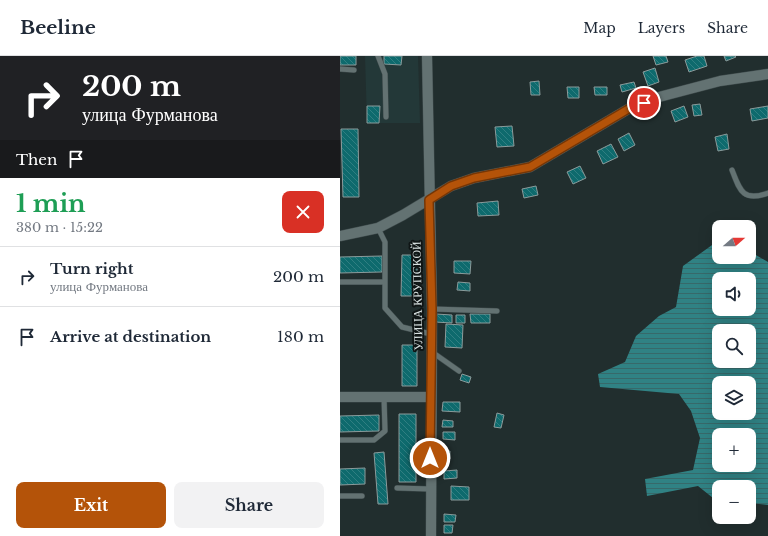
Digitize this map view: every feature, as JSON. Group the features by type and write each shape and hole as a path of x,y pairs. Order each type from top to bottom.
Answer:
{"street":[{"name":"УЛИЦА КРУПСКОЙ","path":"426,56 432,309 430,334 431,536"},
{"path":"340,236 378,228 451,186 474,178 530,167 630,108 659,97 720,81 768,74"},
{"path":"340,397 430,397"}],"lane":[{"path":"378,56 385,74 386,118"},
{"path":"340,69 354,70"},
{"path":"732,170 740,190 747,196 758,196 768,193"},
{"path":"378,228 386,242 385,308 402,327 430,334"},
{"path":"340,282 385,282"},
{"path":"432,309 497,311"},
{"path":"431,352 459,371"},
{"path":"340,440 374,440 385,430 384,397"},
{"path":"397,488 430,488"},
{"path":"340,496 362,496"}],"shaded area":[{"path":"365,56 418,56 420,123 367,123"}],"water":[{"path":"712,245 712,264 756,264 756,255 768,262 768,505 756,504 756,480 712,480 712,497 698,486 647,496 645,479 693,470 700,438 691,411 679,394 600,387 598,374 625,362 636,336 659,316 676,307 683,266"}],"building":[{"path":"340,56 356,56 356,65 340,65"},
{"path":"384,56 402,56 401,65 384,64"},
{"path":"653,56 666,56 668,62 656,65"},
{"path":"697,56 704,56 707,66 689,72 685,60"},
{"path":"724,56 735,56 736,57 726,61"},
{"path":"655,68 659,82 648,86 643,72"},
{"path":"539,81 540,95 531,95 530,82"},
{"path":"634,82 636,88 622,92 620,85"},
{"path":"567,87 579,87 579,98 568,98"},
{"path":"594,87 607,87 607,95 595,95"},
{"path":"700,104 702,115 694,116 692,105"},
{"path":"367,106 380,106 379,123 367,123"},
{"path":"684,106 688,117 675,122 671,111"},
{"path":"768,106 768,118 752,121 750,109"},
{"path":"512,126 514,146 497,147 495,127"},
{"path":"341,129 358,129 359,197 343,197"},
{"path":"629,133 635,145 624,151 618,139"},
{"path":"727,134 729,149 718,151 715,137"},
{"path":"611,144 618,157 603,164 597,151"},
{"path":"580,166 586,178 573,184 567,172"},
{"path":"536,186 538,195 524,198 522,189"},
{"path":"498,201 499,215 478,216 477,203"},
{"path":"402,255 417,255 417,296 401,296"},
{"path":"382,256 382,272 340,273 340,257"},
{"path":"454,261 471,261 470,274 454,273"},
{"path":"458,282 470,283 470,291 457,290"},
{"path":"436,314 452,315 452,323 435,322"},
{"path":"470,314 490,314 490,323 471,323"},
{"path":"456,315 465,315 465,323 456,323"},
{"path":"446,324 463,325 462,348 445,347"},
{"path":"402,345 417,345 417,386 402,386"},
{"path":"462,374 471,377 469,383 460,380"},
{"path":"443,402 460,402 460,412 442,411"},
{"path":"497,413 504,415 501,428 494,427"},
{"path":"399,414 416,414 416,482 399,482"},
{"path":"379,415 379,431 340,432 340,416"},
{"path":"443,420 453,421 453,427 442,427"},
{"path":"443,432 455,432 455,440 443,439"},
{"path":"443,451 450,451 450,459 442,459"},
{"path":"384,452 388,504 378,504 374,453"},
{"path":"365,468 365,484 340,485 340,469"},
{"path":"457,470 457,478 444,479 444,471"},
{"path":"451,486 469,487 469,500 451,500"},
{"path":"444,514 456,515 455,522 444,522"},
{"path":"444,525 453,525 452,533 444,533"}],"route":[{"path":"430,458 430,334 432,309 429,200 451,186 474,178 493,173 513,172 530,167 630,108 644,103"}]}
